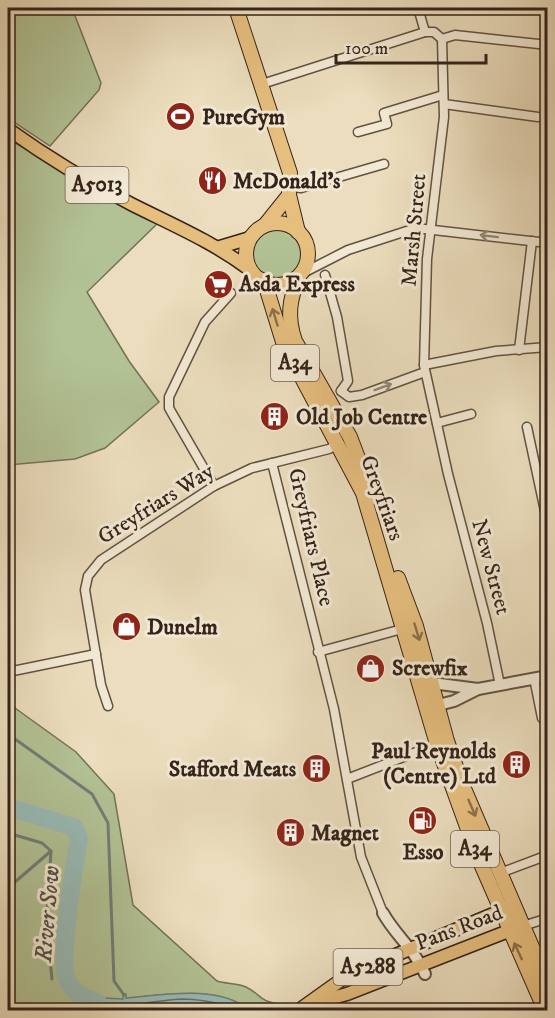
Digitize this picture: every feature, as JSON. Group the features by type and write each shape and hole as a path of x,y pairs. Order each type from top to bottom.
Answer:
{"highway":[{"name":"A34","path":"236,8 290,173 291,214 308,249 302,275"},
{"path":"249,268 246,252 250,238 265,225 289,191"},
{"path":"265,225 283,224 298,232"},
{"name":"A34","path":"249,268 260,279"},
{"path":"260,279 273,284 284,284 302,275"},
{"name":"Greyfriars","path":"302,275 293,291 289,312 290,327 295,341 322,384 350,437 367,480 431,678"},
{"name":"Greyfriars","path":"260,279 267,290 284,342 363,494 402,629 431,707"},
{"path":"322,384 342,435 338,444"},
{"name":"A34","path":"431,678 431,707 437,744 507,908 524,926 544,967 548,984"},
{"name":"A34","path":"431,707 500,873 507,908 508,929 545,1011"}],"main road":[{"name":"A5013","path":"8,129 112,193 220,247 249,268"},
{"path":"220,247 250,238"},
{"name":"Pans Road","path":"303,1008 341,980 507,908"},
{"name":"Pans Road","path":"303,1008 424,969 508,929 524,926"}],"street":[{"path":"418,8 424,32"},
{"path":"262,84 424,32 434,32 442,39 455,35 548,45"},
{"name":"Marsh Street","path":"442,39 444,99 429,228 422,347 424,368 445,458"},
{"path":"358,132 387,124 384,113 444,99 538,117"},
{"path":"289,191 384,164"},
{"path":"302,275 348,250 416,228 548,243"},
{"path":"519,350 532,241"},
{"path":"322,384 336,394 348,381 337,317 325,275"},
{"path":"214,486 169,408 169,397 205,322 231,293"},
{"path":"341,391 349,397 362,395 424,368 519,350 548,347"},
{"path":"437,423 471,414"},
{"path":"527,427 548,525"},
{"name":"Greyfriars Place","path":"338,444 329,449 272,463 334,709 360,857 383,913 393,931 411,949 424,969"},
{"name":"New Street","path":"445,458 500,685"},
{"name":"Greyfriars Way","path":"108,705 101,685 85,598 88,576 101,560 214,486 252,468 272,463"},
{"path":"318,652 402,629"},
{"path":"8,672 96,654"},
{"path":"431,707 454,701 478,689 548,676"},
{"path":"431,678 478,689"},
{"path":"534,678 542,718 548,717"},
{"path":"347,780 437,744"},
{"path":"500,873 548,855"},
{"path":"524,926 548,918"}],"green space":[{"path":"8,8 72,8 101,83 99,90 50,146 8,118"},
{"path":"8,139 158,223 87,292 129,361 159,402 105,448 75,459 8,465"},
{"path":"277,228 286,230 297,239 302,253 300,262 291,273 277,278 268,276 257,267 252,253 254,244 263,233"},
{"path":"8,703 76,752 114,794 133,905 217,981 243,986 264,999 280,1004 275,1010 248,1010 237,1002 207,994 174,994 129,998 130,1010 8,1010"}],"water":[{"path":"92,992 104,998 123,999 123,994 126,994 126,998 190,993 207,994 236,1002 248,1010 86,1009 78,994"}],"waterway":[{"path":"8,734 92,794 108,823 114,981 124,995"},
{"name":"River Sow","path":"8,807 74,827 79,838 68,913 65,971 68,982 77,993 98,1003"},
{"path":"8,833 42,843 51,851 46,924 52,979"},
{"path":"8,888 51,851"}],"place":[{"name":"PureGym","path":"181,117"},
{"name":"McDonald's","path":"212,181"},
{"name":"Asda Express","path":"218,284"},
{"name":"Old Job Centre","path":"275,417"},
{"name":"Dunelm","path":"126,627"},
{"name":"Screwfix","path":"371,668"},
{"name":"Paul Reynolds (Centre) Ltd","path":"517,764"},
{"name":"Stafford Meats","path":"317,769"},
{"name":"Esso","path":"423,820"},
{"name":"Magnet","path":"290,833"}]}
